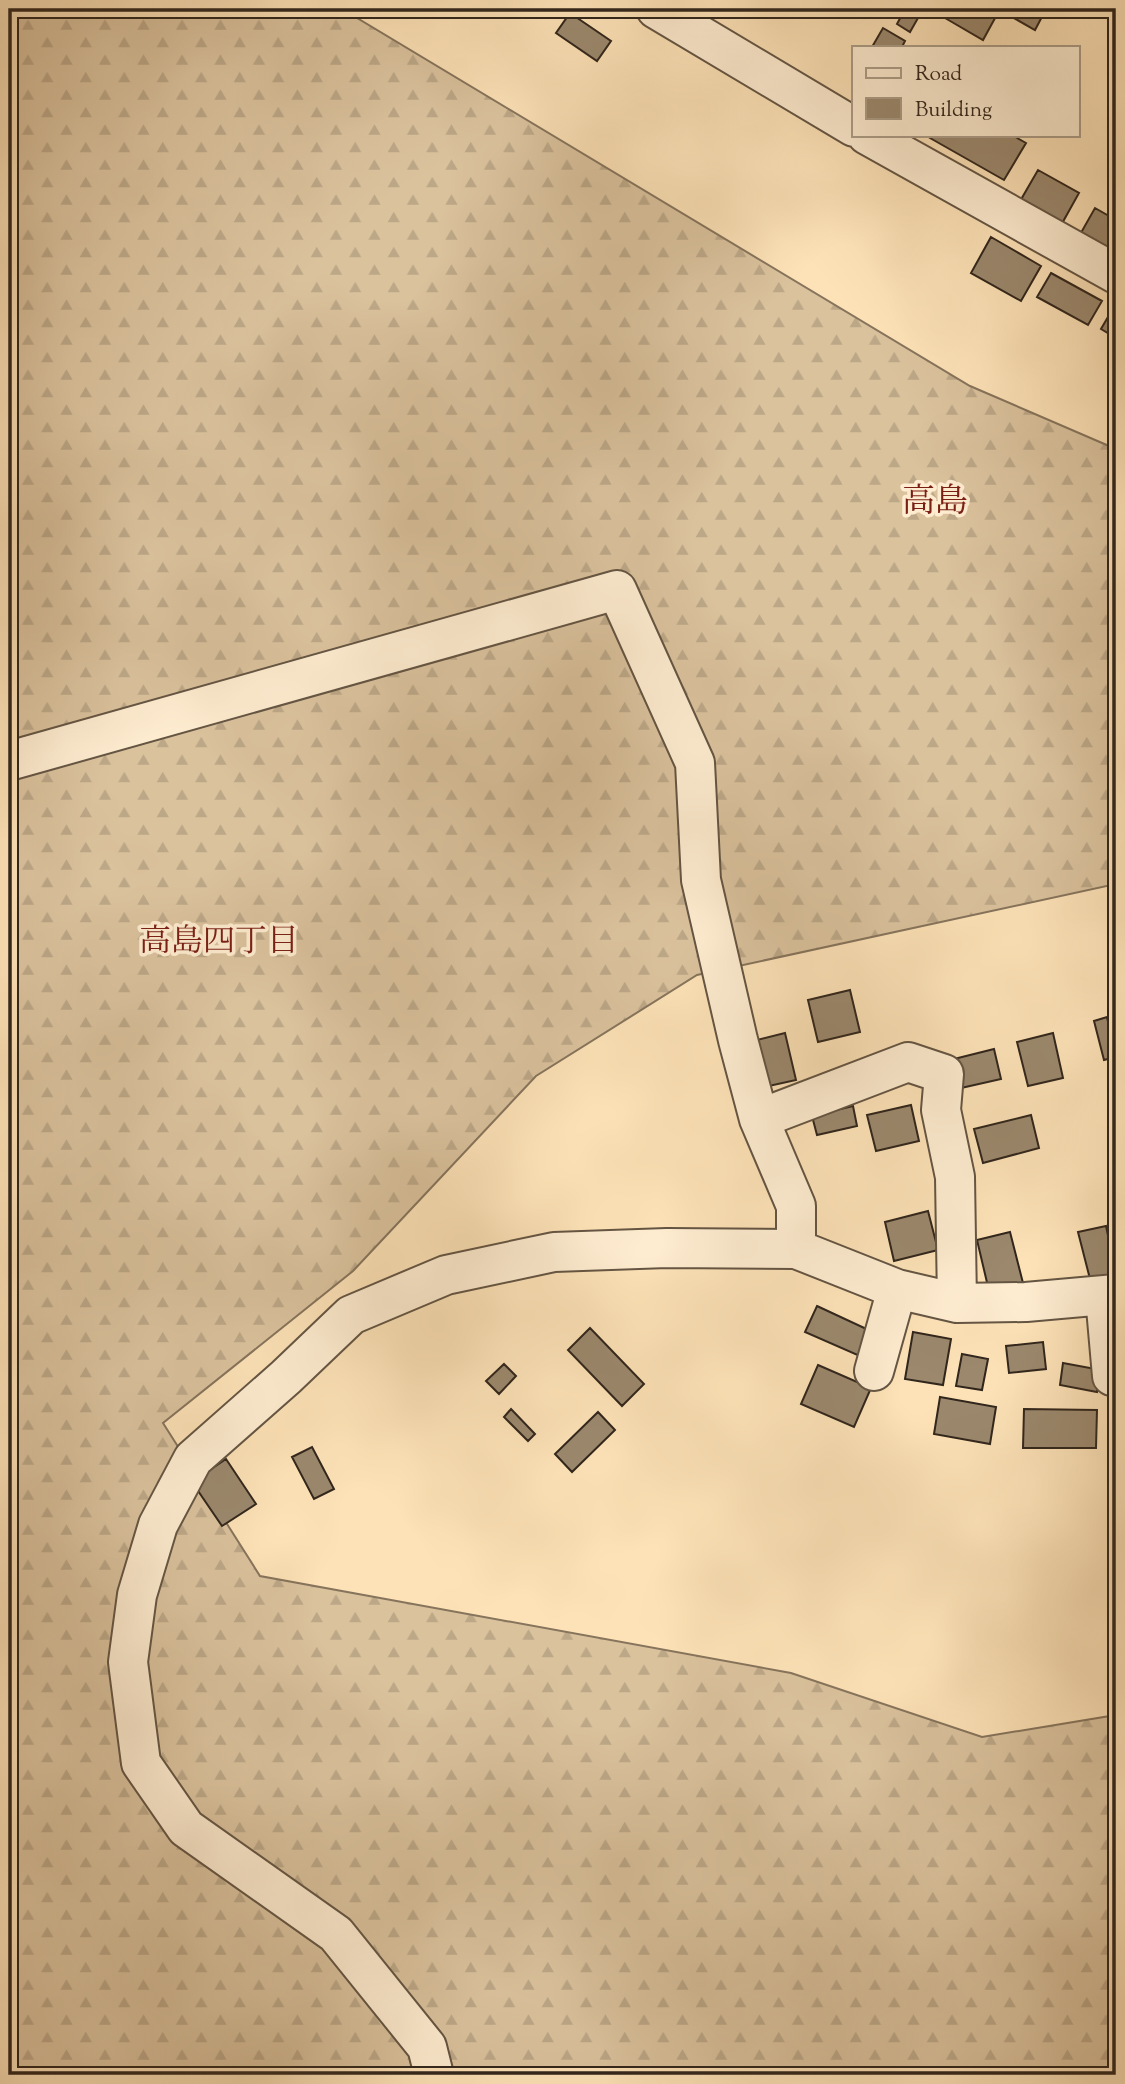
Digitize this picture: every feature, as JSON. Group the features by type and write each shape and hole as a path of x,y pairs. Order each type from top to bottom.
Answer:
{"street":[{"path":"656,9 852,126"},
{"path":"869,136 1116,274"},
{"path":"9,761 617,590 695,763 701,880 759,1119 796,1206 796,1249"},
{"path":"759,1119 908,1062 944,1074 941,1110 954,1177 957,1303"},
{"path":"434,2075 427,2047 336,1934 186,1828 141,1763 128,1662 137,1595 158,1525 193,1459 351,1315 446,1275 554,1252 667,1248 796,1249 897,1289 957,1303 1026,1302 1110,1295 1112,1376 1116,1376"},
{"path":"874,1371 897,1289"}],"green space":[{"path":"9,9 342,9 970,386 1116,449 1116,884 697,975 536,1076 353,1271 163,1423 260,1576 791,1673 982,1737 1116,1715 1116,2075 9,2075"}],"building":[{"path":"950,9 1000,9 983,40 945,18"},
{"path":"1016,9 1037,9 1044,13 1035,30 1012,17"},
{"path":"904,11 918,18 910,32 897,24"},
{"path":"570,13 611,41 597,61 556,33"},
{"path":"883,28 905,41 902,46 873,46"},
{"path":"1014,136 1026,143 1004,180 930,138"},
{"path":"1038,170 1079,193 1060,227 1019,203"},
{"path":"1095,208 1116,220 1116,243 1109,255 1078,238"},
{"path":"991,237 1041,266 1021,301 971,273"},
{"path":"1051,273 1102,301 1088,325 1037,297"},
{"path":"1116,305 1116,338 1101,329"},
{"path":"850,990 860,1032 818,1042 808,1000"},
{"path":"1107,1017 1116,1057 1104,1060 1094,1021"},
{"path":"785,1033 796,1080 760,1088 749,1042"},
{"path":"1053,1033 1063,1078 1028,1086 1017,1042"},
{"path":"994,1049 1001,1079 961,1088 954,1059"},
{"path":"911,1105 919,1141 876,1151 867,1115"},
{"path":"853,1106 857,1126 817,1135 812,1116"},
{"path":"1031,1115 1039,1148 983,1163 974,1129"},
{"path":"928,1211 938,1250 894,1261 885,1222"},
{"path":"1106,1226 1116,1273 1090,1279 1078,1232"},
{"path":"1010,1232 1023,1283 989,1291 977,1240"},
{"path":"817,1306 873,1332 862,1357 805,1332"},
{"path":"590,1328 644,1384 622,1406 568,1350"},
{"path":"913,1332 951,1339 943,1385 905,1379"},
{"path":"1043,1342 1046,1369 1009,1373 1006,1346"},
{"path":"962,1354 988,1359 982,1390 956,1386"},
{"path":"1063,1363 1101,1370 1097,1392 1060,1385"},
{"path":"504,1364 516,1376 499,1394 486,1381"},
{"path":"818,1365 871,1388 854,1427 801,1404"},
{"path":"940,1397 996,1407 990,1444 934,1434"},
{"path":"511,1409 535,1434 528,1441 504,1417"},
{"path":"1024,1409 1097,1410 1096,1448 1023,1448"},
{"path":"598,1412 615,1430 572,1472 555,1454"},
{"path":"312,1447 334,1489 314,1499 292,1457"},
{"path":"226,1459 256,1504 222,1526 192,1482"}],"district":[{"name":"高島","path":"935,499"},
{"name":"高島四丁目","path":"219,940"}]}
